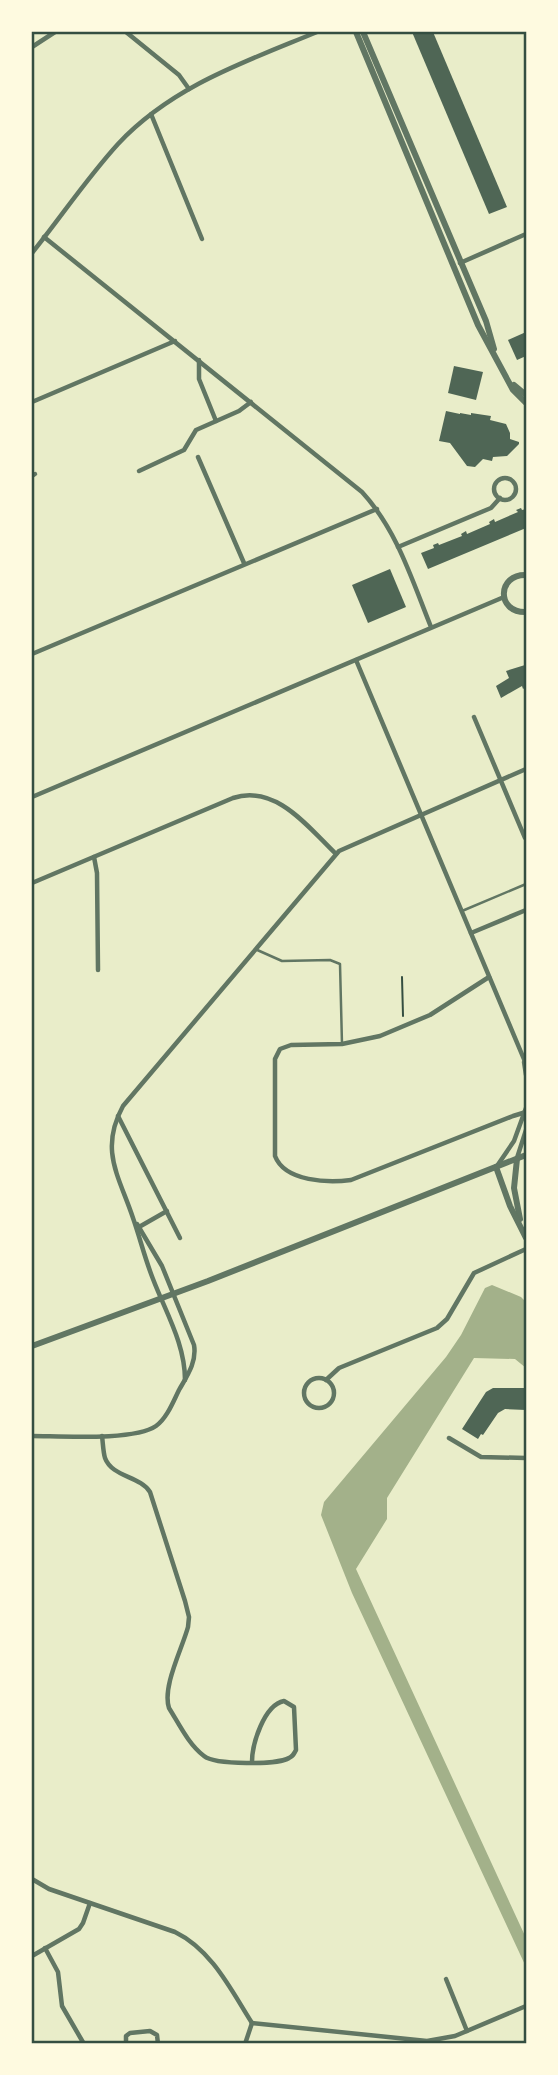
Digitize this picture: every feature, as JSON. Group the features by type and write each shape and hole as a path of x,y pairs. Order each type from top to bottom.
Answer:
{"street":[{"path":"32,47 55,32"},
{"path":"126,32 179,75 189,89"},
{"path":"32,253 119,143 151,114 218,74 317,32"},
{"path":"356,32 480,328 513,390 527,403"},
{"path":"363,32 486,321 496,354"},
{"path":"151,114 202,239"},
{"path":"453,266 527,234"},
{"path":"44,237 352,483 377,509 398,547 431,627"},
{"path":"32,402 174,341"},
{"path":"199,360 199,379 216,421"},
{"path":"506,375 516,388 527,395"},
{"path":"139,471 184,450 196,430 239,411 251,401"},
{"path":"198,457 244,564"},
{"path":"398,547 491,508 500,499 509,499 516,493 516,484 510,478 501,478 495,484 494,491 500,499"},
{"path":"32,653 377,509"},
{"path":"527,575 517,575 509,580 504,597 512,609 527,612"},
{"path":"32,797 504,597"},
{"path":"356,660 527,1064"},
{"path":"474,717 525,838"},
{"path":"185,1380 183,1351 112,1164 111,1143 118,1116 129,1096 336,854 352,844 527,769"},
{"path":"32,883 233,798 249,794 263,796 281,804 336,854"},
{"path":"94,857 97,873 99,970"},
{"path":"471,933 527,910"},
{"path":"489,977 430,1015 403,1027 365,1040 342,1044 291,1045 280,1049 276,1056 275,1156 281,1167 294,1173 323,1181 351,1180 526,1111"},
{"path":"522,1055 527,1075"},
{"path":"496,1167 514,1141 526,1111"},
{"path":"118,1116 180,1238"},
{"path":"522,1229 514,1188 517,1159 527,1130"},
{"path":"32,1346 174,1294 527,1155"},
{"path":"496,1167 510,1206 527,1238"},
{"path":"139,1227 167,1212"},
{"path":"32,1436 102,1436 140,1433 155,1427 166,1415 193,1363 194,1349 174,1294 162,1266 133,1217"},
{"path":"326,1380 333,1388 333,1399 325,1407 314,1407 306,1399 306,1388 313,1380 326,1380 339,1368 437,1328 447,1319 474,1273 527,1249"},
{"path":"102,1436 104,1454 110,1466 146,1486 150,1492 187,1606 188,1627 167,1693 169,1708 196,1748 208,1759 224,1763 252,1762 285,1760 295,1753 297,1740 295,1712 291,1703 281,1701 272,1707 255,1739 252,1762"},
{"path":"449,1438 481,1457 526,1459"},
{"path":"32,1879 49,1889 175,1932 192,1942 210,1958 252,2023 246,2043"},
{"path":"32,1956 82,1926 90,1903"},
{"path":"45,1948 60,1976 62,2006 84,2043"},
{"path":"446,1979 467,2031"},
{"path":"252,2023 388,2041 427,2041 448,2038 527,2006"},
{"path":"126,2043 126,2036 130,2032 150,2031 157,2035 158,2043"}],"lane":[{"path":"462,912 527,884"},
{"path":"256,949 282,961 337,962 341,968 342,1044"}],"path":[{"path":"402,977 403,1027"}],"shaded area":[{"path":"492,1285 521,1297 526,1302 526,1368 515,1359 474,1358 387,1498 387,1519 356,1569 526,1938 526,1967 352,1593 321,1515 324,1502 446,1357 461,1335 485,1288"}],"building":[{"path":"412,32 433,32 507,207 489,214"},
{"path":"526,332 526,356 517,360 508,340"},
{"path":"454,366 483,372 476,400 448,393"},
{"path":"446,411 491,416 490,420 506,424 510,439 519,444 507,456 493,457 492,461 483,459 475,467 467,466 450,443 439,441"},
{"path":"526,509 526,528 428,569 421,553 434,548 433,545 462,536 466,531 467,534 490,524 494,519 495,522 518,512 516,510"},
{"path":"390,569 406,607 368,623 352,585"},
{"path":"525,665 526,687 523,689 522,686 501,698 496,686 509,678 506,671"},
{"path":"493,1388 526,1388 526,1410 505,1409 498,1413 478,1439 462,1429 486,1392"}]}
